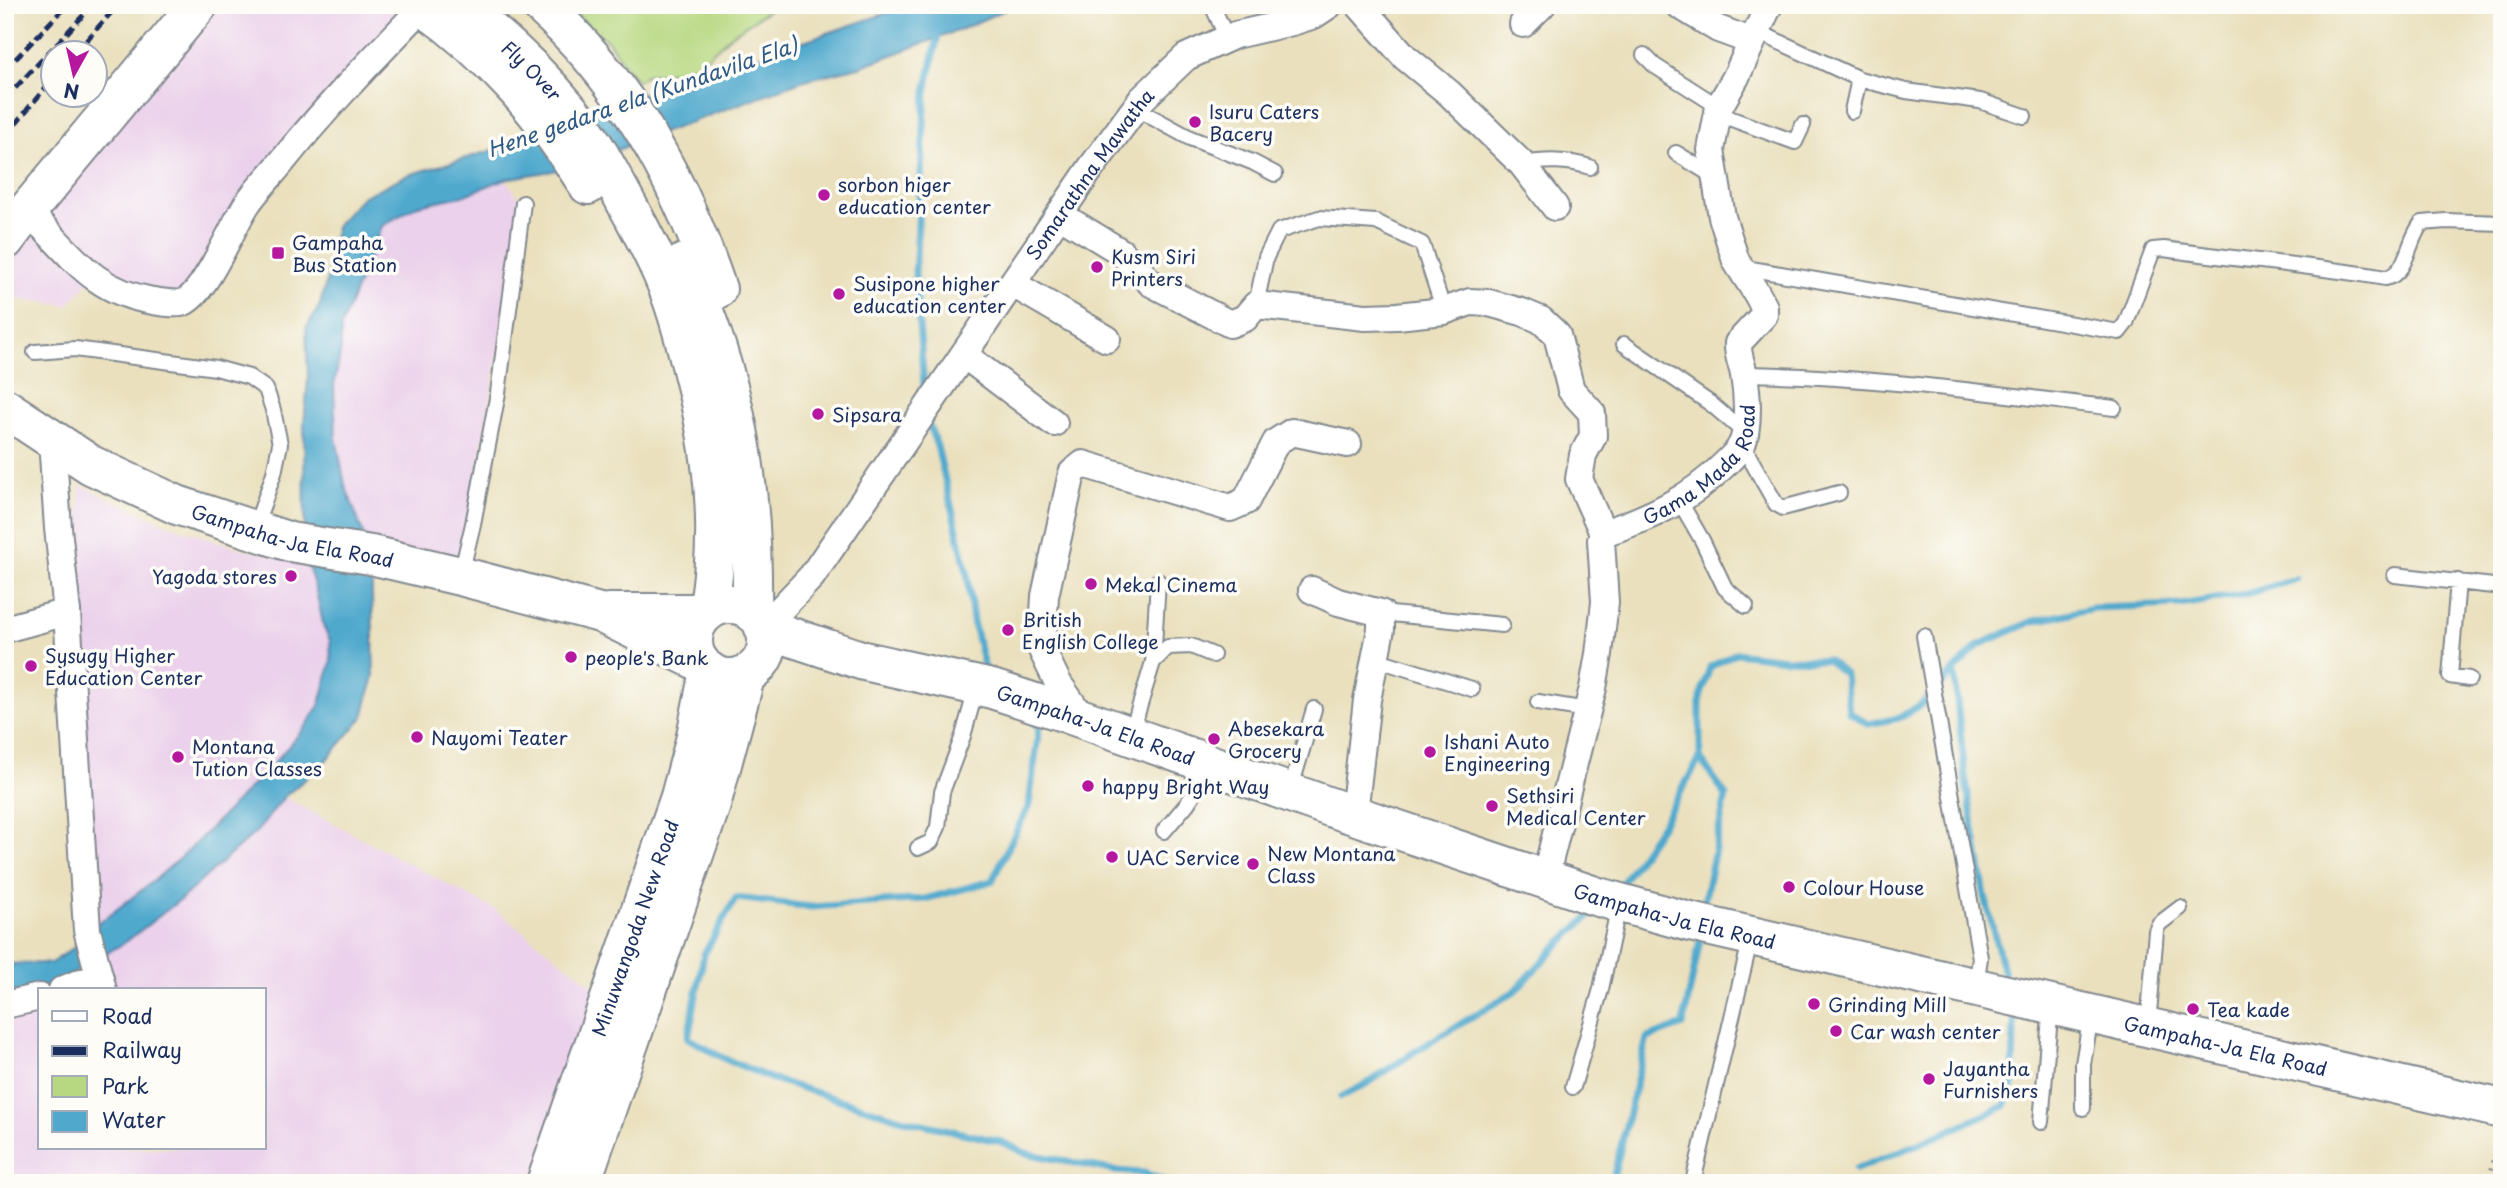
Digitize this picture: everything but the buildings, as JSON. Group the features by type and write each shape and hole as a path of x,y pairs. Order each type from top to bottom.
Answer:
{"main road":[{"path":"16,226 198,5"},
{"name":"Fly Over","path":"497,5 564,70 634,168 665,251"},
{"path":"541,5 616,87 658,153 698,238 739,356 742,391 740,430"},
{"path":"435,6 498,67 582,175 625,247 677,356 696,381"},
{"name":"Fly Over","path":"435,6 522,58 572,114 610,174 665,251"},
{"path":"665,251 674,306 696,381 708,439 716,507 715,574 707,612"},
{"path":"665,251 714,338 733,399 745,462 760,621 766,647 752,670 730,678 704,666 694,647 694,635 698,622 707,612 730,604 760,621"},
{"name":"Gampaha-Ja Ela Road","path":"5,408 91,466 177,505 290,542 371,555 600,614 704,666"},
{"name":"Gampaha-Ja Ela Road","path":"600,614 707,612"},
{"name":"Gampaha-Ja Ela Road","path":"760,621 864,660 984,687 1074,716 1607,900 2502,1109"},
{"name":"Gampaha-Ja Ela Road","path":"752,670 864,660"},
{"name":"Minuwangoda New Road","path":"546,1183 680,797 704,666"},
{"name":"Minuwangoda New Road","path":"581,1183 703,830 752,670"}],"street":[{"name":"Somarathna Mawatha","path":"760,621 776,614 812,576 1135,108 1186,57 1290,13 1314,15 1329,5"},
{"path":"1359,5 1405,57 1449,93 1522,164 1555,206"},
{"path":"1679,5 1718,29 1754,36"},
{"name":"Gama Mada Road","path":"1603,533 1680,502 1705,484 1744,439 1744,374 1737,354 1738,343 1765,315 1760,300 1741,267 1722,217 1711,150 1718,110 1769,5"},
{"path":"16,226 54,236 92,277 130,297 161,302 184,302 195,293 248,203 313,124 435,6"},
{"path":"1060,215 1121,253 1151,283 1230,324 1245,318 1256,306 1365,317 1444,311 1470,302 1489,303 1541,320 1557,335 1572,390 1592,413 1593,436 1583,455 1578,479 1603,533 1601,540 1605,602 1600,654 1545,878"},
{"path":"1013,284 1107,340"},
{"path":"964,355 1054,423"},
{"path":"1074,716 1042,650 1045,596 1072,472 1083,464 1230,508 1245,502 1276,442 1292,432 1348,444"},
{"path":"52,440 67,612 87,930 100,978 67,988"},
{"path":"1312,590 1338,602 1381,613 1354,814"},
{"path":"5,629 67,612"},
{"path":"5,1005 38,998"}],"lane":[{"path":"1212,5 1227,38"},
{"path":"1754,36 1859,79 1906,91 1980,101 2024,116"},
{"path":"1644,55 1718,110 1794,142 1803,125"},
{"path":"1853,111 1859,79"},
{"path":"1135,108 1190,138 1275,174"},
{"path":"1676,153 1715,177"},
{"path":"1522,164 1544,160 1570,161 1590,167"},
{"path":"460,576 473,524 498,393 523,203"},
{"path":"1256,306 1266,257 1279,231 1319,218 1376,222 1422,244 1444,311"},
{"path":"1741,267 2119,332 2126,323 2152,250 2164,249 2315,267 2385,278 2399,271 2414,231 2422,223 2502,223"},
{"path":"1624,344 1711,404 1744,439 1776,504 1783,508 1839,493"},
{"path":"35,352 75,349 216,368 249,377 266,389 280,444 274,473 254,529"},
{"path":"1744,374 1805,375 2114,408"},
{"path":"1680,502 1725,588 1746,606"},
{"path":"2395,575 2502,587"},
{"path":"1135,737 1136,718 1153,662 1158,581"},
{"path":"2458,581 2450,676 2469,679"},
{"path":"1381,613 1502,625"},
{"path":"1924,636 1980,958 2011,994 2041,1122"},
{"path":"1153,662 1168,647 1191,646 1213,654"},
{"path":"1375,659 1472,689"},
{"path":"918,848 931,842 938,827 942,792 984,687"},
{"path":"1538,702 1587,710"},
{"path":"1289,792 1314,709"},
{"path":"1164,831 1187,804 1211,765"},
{"path":"1573,1087 1601,989 1607,900"},
{"path":"2148,1026 2156,931 2159,924 2180,908"},
{"path":"1693,1182 1719,928"},
{"path":"2083,1108 2083,1064 2091,1013"}],"path":[{"path":"2488,1183 2502,1128"}],"shaded area":[{"path":"198,5 422,5 364,68 184,302 92,277 69,305 5,298 5,240"},
{"path":"505,179 523,203 460,576 371,555 345,485 336,438 334,386 341,349 341,326 382,227 418,205 462,196"},
{"name":"Montana Tution Classes","path":"79,485 166,524 242,549 307,563 324,628 330,640 331,662 320,704 307,725 274,763 190,849 107,917 88,928 67,612 82,573"},
{"name":"Montana Tution Classes","path":"284,797 494,909 611,999 546,1183 5,1183 5,993 87,965 127,941 181,899 258,830"}],"green space":[{"path":"567,5 776,5 730,36 702,62 682,71 646,75 638,81 608,41"}],"water":[{"name":"Hene gedara ela (Kundavila Ela)","path":"911,5 1015,5 960,30 859,67 801,81 569,168 505,179 462,196 418,205 382,226 341,326 341,349 334,386 336,438 345,485 371,555 374,676 363,717 323,764 284,797 258,830 181,899 127,941 64,979 37,990 5,993 5,964 51,963 73,948 88,928 107,917 190,849 274,763 307,725 320,704 331,662 330,640 324,628 307,563 304,425 308,378 306,328 320,305 330,268 336,226 362,197 405,176 524,141 642,94 685,84"}],"waterway":[{"path":"925,398 915,274 926,92 939,30"},
{"path":"927,420 937,446 967,572 973,621 986,674"},
{"path":"1618,889 1663,823 1700,758 1700,698 1710,667 1736,653 1785,659 1827,660 1845,674 1849,712 1868,724 1899,718 1922,704 1979,645 2031,622 2093,608 2180,605 2246,594 2297,579"},
{"path":"1954,672 1965,776 1985,896 2006,982"},
{"path":"1029,718 1039,728 1029,805 992,881 925,899 811,907 736,898 704,954 688,1038 723,1058 772,1079 905,1120 1002,1142 1025,1153 1116,1171 1145,1173 1169,1183"},
{"path":"1700,758 1726,796 1702,912"},
{"path":"1341,1097 1515,991 1556,947 1597,909"},
{"path":"1612,1183 1647,1038 1683,1025 1701,935"},
{"path":"1856,1169 2005,1106 2013,1085 2014,1021 2011,1007"}],"railway":[{"path":"5,70 67,5"},
{"path":"5,99 93,5"},
{"path":"89,38 118,5"},
{"path":"5,136 38,97"}],"place":[{"name":"Isuru Caters Bacery","path":"1195,122"},
{"name":"sorbon higer education center","path":"824,195"},
{"name":"Gampaha Bus Station","path":"278,253"},
{"name":"Kusm Siri Printers","path":"1097,267"},
{"name":"Susipone higher education center","path":"839,294"},
{"name":"Sipsara","path":"818,414"},
{"name":"Yagoda stores","path":"291,576"},
{"name":"Mekal Cinema","path":"1091,584"},
{"name":"British English College","path":"1008,630"},
{"name":"people's Bank","path":"571,657"},
{"name":"Sysugy Higher Education Center","path":"31,666"},
{"name":"Nayomi Teater","path":"417,737"},
{"name":"Abesekara Grocery","path":"1214,739"},
{"name":"Ishani Auto Engineering","path":"1430,752"},
{"name":"Montana Tution Classes","path":"178,757"},
{"name":"happy Bright Way","path":"1088,786"},
{"name":"Sethsiri Medical Center","path":"1492,806"},
{"name":"UAC Service","path":"1112,857"},
{"name":"New Montana Class","path":"1253,864"},
{"name":"Colour House","path":"1789,887"},
{"name":"Grinding Mill","path":"1814,1004"},
{"name":"Tea kade","path":"2193,1009"},
{"name":"Car wash center","path":"1836,1031"},
{"name":"Jayantha Furnishers","path":"1929,1079"}]}
